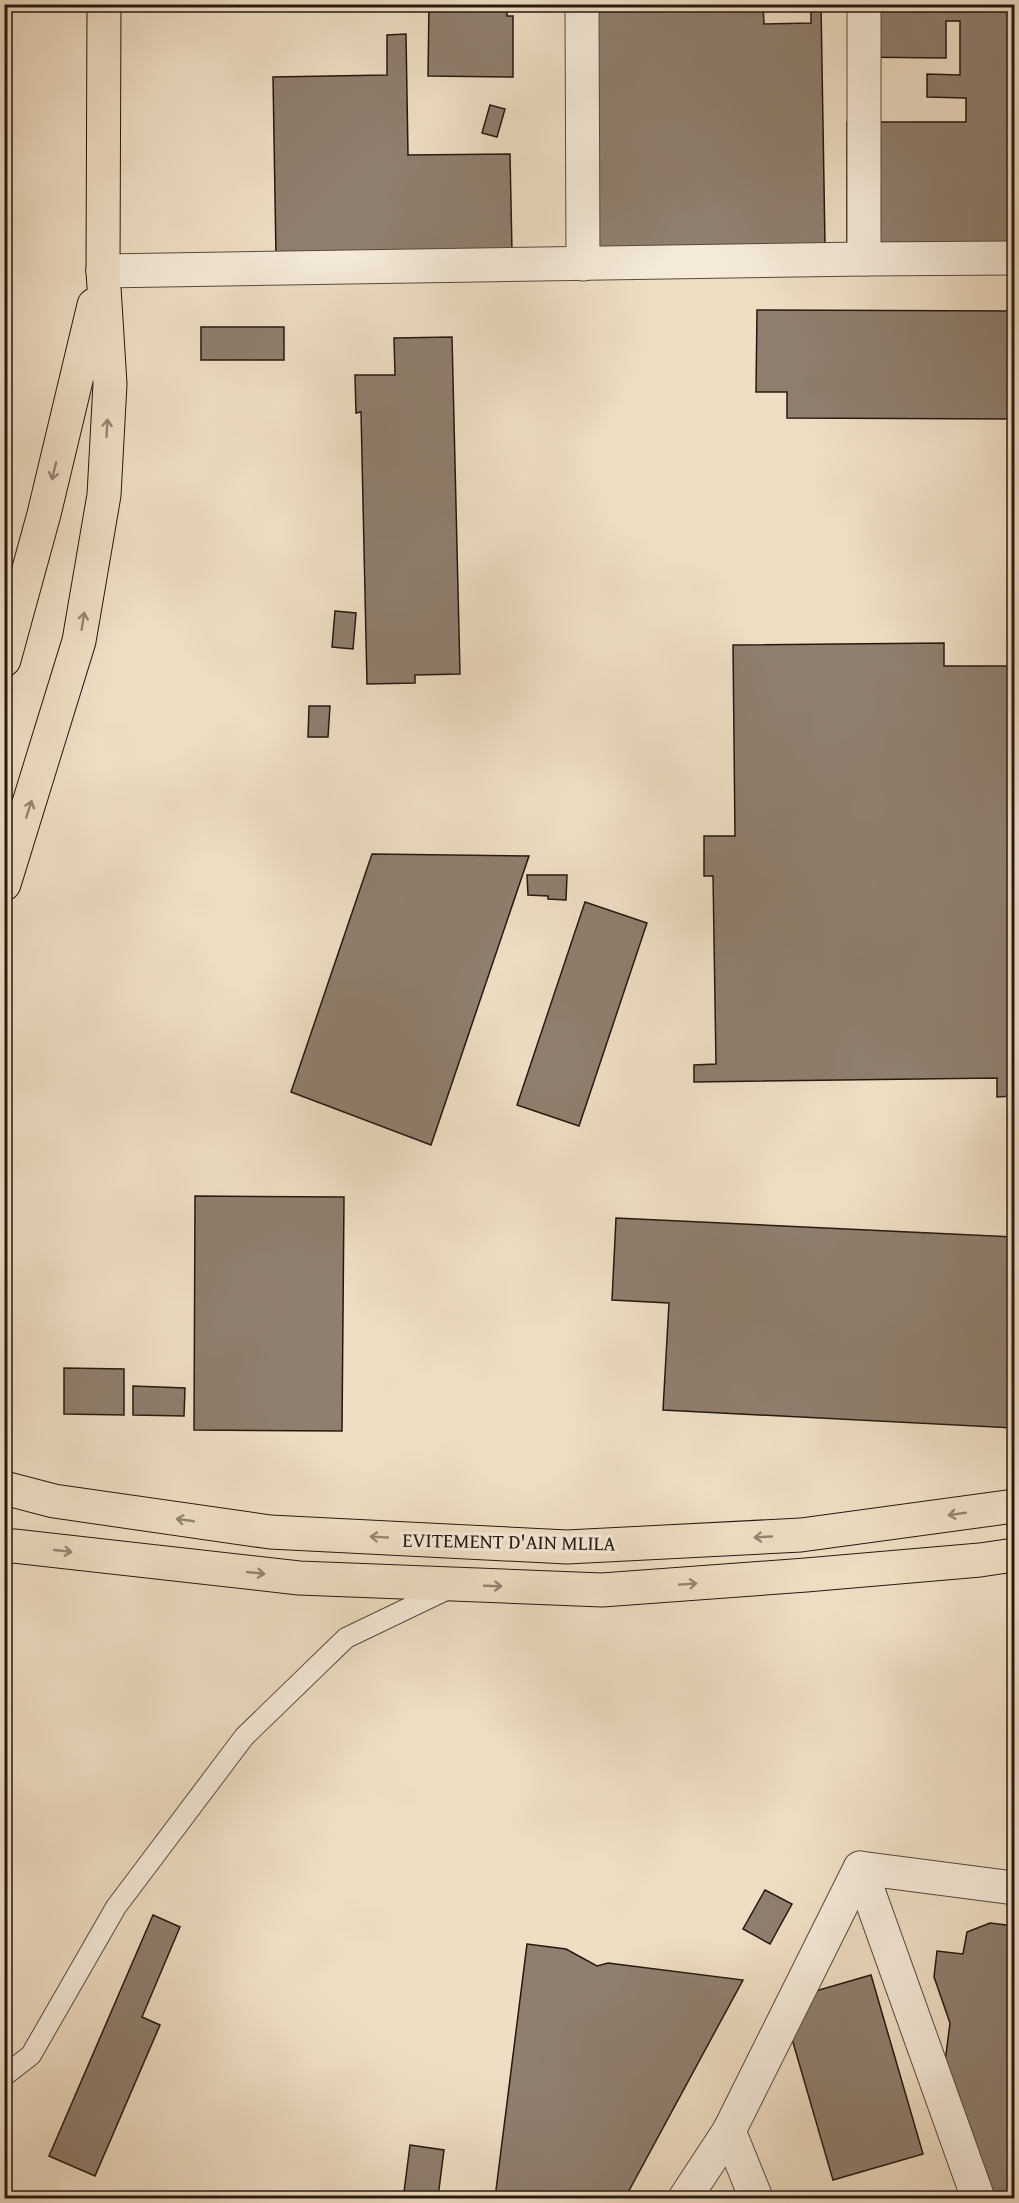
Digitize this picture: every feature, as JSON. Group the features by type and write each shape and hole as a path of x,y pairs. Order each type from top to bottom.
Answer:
{"main road":[{"path":"4,884 80,641 102,507 110,384 103,272 104,4"},
{"path":"4,660 44,514 103,272"},
{"name":"EVITEMENT D'AIN MLILA","path":"4,1488 54,1501 270,1532 567,1547 801,1535 1014,1506"},
{"path":"4,1547 14,1546 300,1578 602,1590 829,1573 1014,1555"}],"street":[{"path":"582,4 583,264"},
{"path":"864,4 864,259"},
{"path":"103,272 1014,258"},
{"path":"860,1868 1014,1888"},
{"path":"685,2199 729,2131 860,1868"},
{"path":"860,1868 978,2199"},
{"path":"729,2131 756,2199"}],"lane":[{"path":"4,2076 31,2055 116,1907 244,1737 346,1638 457,1584"}],"building":[{"path":"278,4 380,4 380,5"},
{"path":"429,4 507,4 507,16 513,16 513,77 428,76"},
{"path":"587,4 763,5 764,24 811,23 811,4 821,4 825,245 591,250"},
{"path":"767,4 799,4 799,6 767,7"},
{"path":"854,4 1014,4 1014,252 847,251 847,122 966,122 966,98 927,97 927,74 960,75 960,21 946,21 946,58 854,57"},
{"path":"406,34 408,155 510,154 512,252 276,256 273,77 387,75 387,35"},
{"path":"490,105 505,109 497,137 482,133"},
{"path":"757,310 1014,311 1014,419 787,418 787,392 756,392"},
{"path":"201,327 284,327 284,360 201,360"},
{"path":"452,337 460,674 415,675 415,683 367,684 361,412 356,413 355,375 395,375 394,338"},
{"path":"335,611 356,613 353,649 332,647"},
{"path":"944,643 944,666 1014,666 1014,1096 997,1097 997,1078 694,1082 694,1065 716,1064 713,876 704,876 704,836 735,836 733,645"},
{"path":"309,706 330,706 328,737 308,737"},
{"path":"372,854 529,856 431,1145 291,1092"},
{"path":"527,875 567,875 566,900 528,895"},
{"path":"585,902 647,923 579,1126 517,1105"},
{"path":"195,1196 344,1197 342,1431 194,1430"},
{"path":"616,1218 1014,1237 1014,1428 663,1410 669,1303 612,1300"},
{"path":"64,1368 124,1369 124,1415 64,1414"},
{"path":"133,1386 185,1388 184,1416 133,1415"},
{"path":"765,1890 792,1904 770,1944 743,1929"},
{"path":"153,1915 180,1927 142,2017 160,2025 95,2176 49,2156"},
{"path":"990,1923 1014,1926 1014,2198 986,2198 941,2094 950,2023 934,1977 937,1951 963,1954 967,1932"},
{"path":"527,1944 566,1949 597,1966 608,1963 743,1980 625,2198 495,2198"},
{"path":"871,1975 923,2154 833,2180 781,2001"},
{"path":"410,2145 444,2150 438,2197 404,2192"}]}
